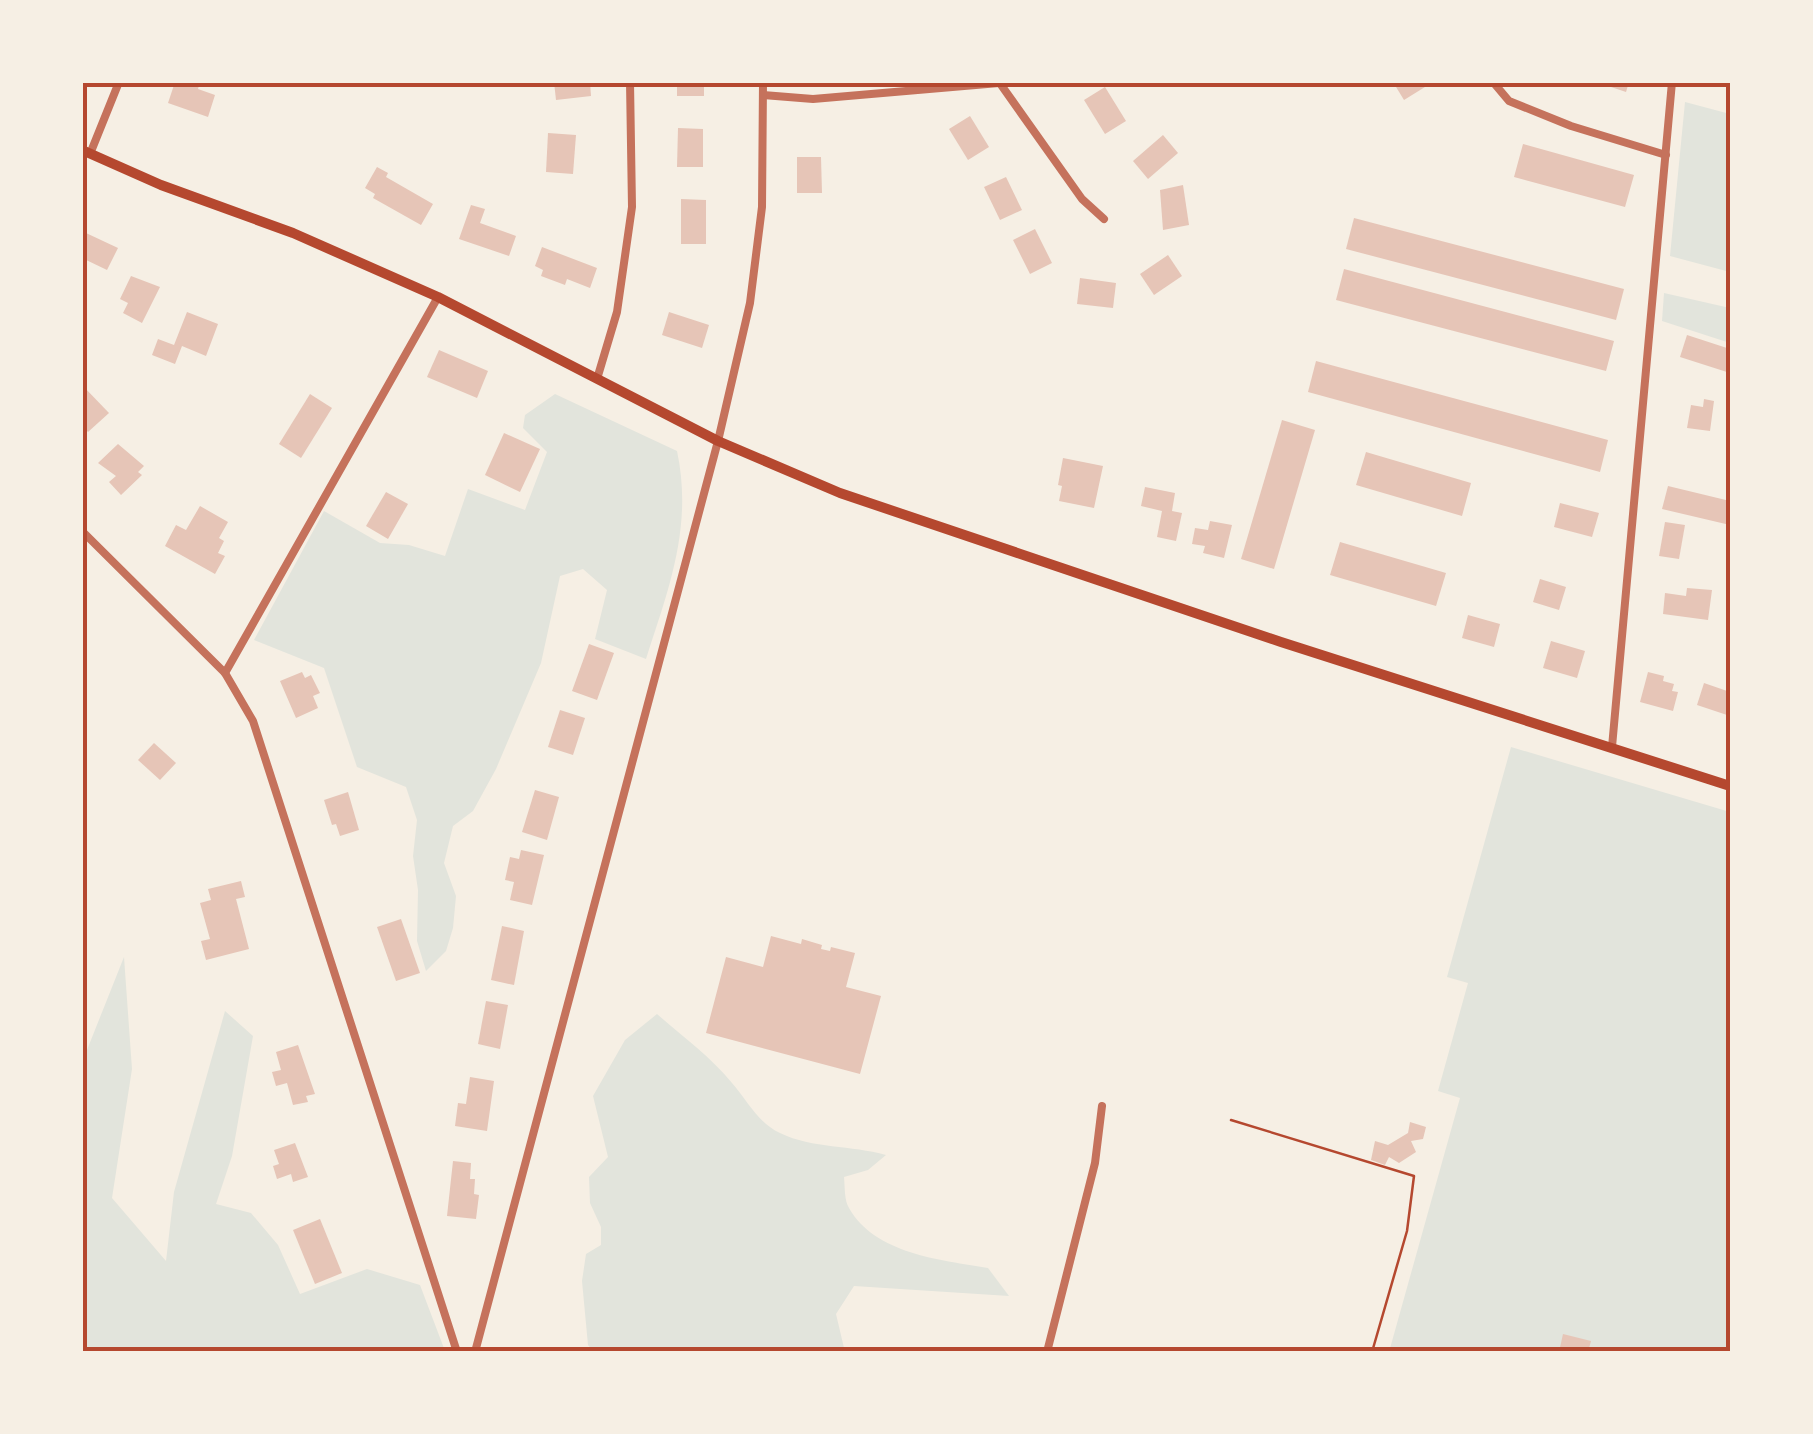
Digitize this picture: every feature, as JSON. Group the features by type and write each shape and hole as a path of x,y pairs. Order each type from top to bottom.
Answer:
{"main road":[{"path":"86,152 161,185 293,233 438,297 718,441 840,493 1280,642 1730,786"}],"street":[{"path":"86,152 119,82"},
{"path":"598,379 617,312 632,207 630,82"},
{"path":"475,1352 718,441 753,284 762,207 763,82"},
{"path":"1492,82 1509,101 1571,126 1666,155"},
{"path":"1612,748 1672,82"},
{"path":"762,95 813,98 999,83 1082,199 1104,219"},
{"path":"225,673 438,297"},
{"path":"82,532 225,673 253,721 457,1352"},
{"path":"1046,1352 1094,1163 1102,1106"}],"path":[{"path":"1231,1120 1414,1176 1408,1231 1372,1352"}],"shaded area":[{"path":"1685,102 1730,114 1730,272 1670,256"},
{"path":"1664,293 1730,308 1730,343 1662,321"},
{"path":"555,394 677,451 682,505 676,556 646,659 595,639 607,590 583,569 560,576 541,663 496,769 473,811 453,826 444,863 456,896 453,928 446,951 426,971 417,941 418,890 413,856 417,820 406,787 357,767 324,668 254,640 324,511 380,543 409,545 445,556 468,489 525,510 547,452 523,428 525,415"},
{"path":"1511,747 1730,812 1730,1351 1389,1352 1460,1098 1438,1091 1468,983 1447,977"},
{"path":"124,957 132,1069 112,1198 166,1261 174,1192 225,1011 253,1036 232,1156 216,1204 251,1213 278,1245 300,1294 367,1269 420,1285 445,1351 83,1351 83,1060"},
{"path":"657,1014 715,1064 772,1129 806,1142 886,1155 868,1170 844,1177 849,1208 875,1236 911,1252 988,1268 1009,1296 854,1286 836,1314 844,1348 852,1351 593,1351 588,1345 582,1281 586,1254 601,1245 601,1227 590,1203 589,1177 608,1157 593,1096 625,1040"}],"building":[{"path":"175,82 200,82 198,89 215,95 208,117 168,103"},
{"path":"554,82 590,82 591,96 556,100"},
{"path":"677,82 704,82 704,96 677,96"},
{"path":"1393,82 1422,82 1425,87 1404,100"},
{"path":"1596,82 1629,82 1626,92"},
{"path":"1105,87 1126,121 1105,134 1084,100"},
{"path":"970,116 989,147 968,160 949,129"},
{"path":"678,128 703,129 703,167 677,167"},
{"path":"548,133 576,135 573,174 546,172"},
{"path":"1163,135 1178,153 1148,179 1133,161"},
{"path":"1523,144 1634,175 1625,207 1514,177"},
{"path":"797,157 821,157 822,193 797,193"},
{"path":"377,167 388,173 386,177 433,204 421,225 373,198 375,194 365,188"},
{"path":"1006,177 1022,210 1000,220 984,187"},
{"path":"1183,185 1189,225 1163,230 1160,190"},
{"path":"681,199 706,200 706,244 681,244"},
{"path":"471,205 485,209 480,223 516,236 509,256 459,239"},
{"path":"1354,218 1624,289 1616,320 1346,249"},
{"path":"1035,229 1052,263 1030,274 1013,240"},
{"path":"86,233 118,248 107,270 82,258"},
{"path":"542,247 597,268 590,288 567,279 565,285 541,276 543,270 535,266"},
{"path":"1168,255 1182,276 1154,295 1140,274"},
{"path":"1344,269 1614,341 1606,371 1336,300"},
{"path":"131,276 160,287 142,323 123,313 128,303 120,299"},
{"path":"1080,278 1116,283 1113,308 1077,304"},
{"path":"187,312 218,324 206,356 182,346 175,364 152,355 158,339 174,345"},
{"path":"669,312 709,325 702,348 662,335"},
{"path":"1687,335 1730,349 1730,373 1680,357"},
{"path":"439,350 488,371 477,398 427,377"},
{"path":"1316,361 1608,440 1600,472 1308,392"},
{"path":"82,385 109,413 88,432 82,426"},
{"path":"310,394 332,408 301,458 279,444"},
{"path":"1704,399 1714,401 1710,431 1687,428 1691,405 1703,407"},
{"path":"1282,420 1315,430 1274,569 1241,559"},
{"path":"504,433 540,449 520,492 485,475"},
{"path":"118,444 144,466 138,472 142,475 121,495 109,482 116,476 98,463"},
{"path":"1366,452 1471,483 1462,516 1356,485"},
{"path":"1063,458 1103,466 1094,508 1059,501"},
{"path":"1668,486 1730,501 1730,525 1662,509"},
{"path":"1145,487 1175,493 1172,511 1182,513 1176,541 1157,537 1162,511 1141,506"},
{"path":"386,492 408,504 388,539 366,526"},
{"path":"1560,503 1599,513 1592,537 1554,527"},
{"path":"200,506 228,522 219,538 224,541 218,553 225,556 215,574 165,546 176,525 186,530"},
{"path":"1210,521 1232,525 1224,558 1203,553 1205,546 1192,544 1195,528 1208,530"},
{"path":"1665,522 1685,525 1679,559 1659,556"},
{"path":"1340,542 1446,573 1436,606 1330,575"},
{"path":"1540,579 1566,587 1559,610 1533,602"},
{"path":"1687,588 1712,590 1708,620 1663,614 1665,593 1686,596"},
{"path":"1468,615 1500,624 1494,647 1462,638"},
{"path":"1551,641 1585,651 1577,678 1543,668"},
{"path":"589,644 614,653 597,700 572,691"},
{"path":"302,672 305,678 311,675 320,693 313,696 318,708 296,718 280,681"},
{"path":"1648,672 1664,676 1663,681 1674,684 1672,691 1678,692 1673,711 1640,702"},
{"path":"1704,683 1730,692 1730,716 1697,705"},
{"path":"560,710 585,718 573,755 548,747"},
{"path":"154,743 176,763 160,780 138,760"},
{"path":"535,790 559,797 547,840 522,832"},
{"path":"348,792 359,830 340,836 324,800"},
{"path":"521,850 544,855 532,905 510,900 514,882 505,880 510,857 519,859"},
{"path":"241,881 245,897 236,899 249,949 206,960 201,941 210,939 200,903 211,900 208,889"},
{"path":"401,919 420,973 396,981 377,927"},
{"path":"502,926 524,931 514,985 491,980"},
{"path":"771,936 801,944 802,939 822,945 821,949 830,951 831,947 855,953 846,987 881,996 860,1074 706,1033 726,957 763,967"},
{"path":"486,1001 508,1005 500,1049 478,1044"},
{"path":"298,1045 315,1094 306,1096 308,1102 293,1105 287,1083 276,1086 272,1072 281,1070 276,1052"},
{"path":"470,1077 494,1081 487,1131 455,1126 458,1103 466,1104"},
{"path":"1410,1122 1426,1127 1423,1139 1411,1141 1416,1152 1399,1163 1389,1157 1385,1165 1371,1160 1375,1141 1388,1145 1408,1133"},
{"path":"295,1143 308,1177 293,1182 291,1174 277,1179 273,1166 279,1164 274,1150"},
{"path":"453,1161 471,1163 470,1179 475,1179 474,1194 479,1195 476,1219 447,1216"},
{"path":"320,1219 342,1273 315,1284 293,1230"},
{"path":"1563,1334 1591,1341 1588,1352 1559,1352"}]}
